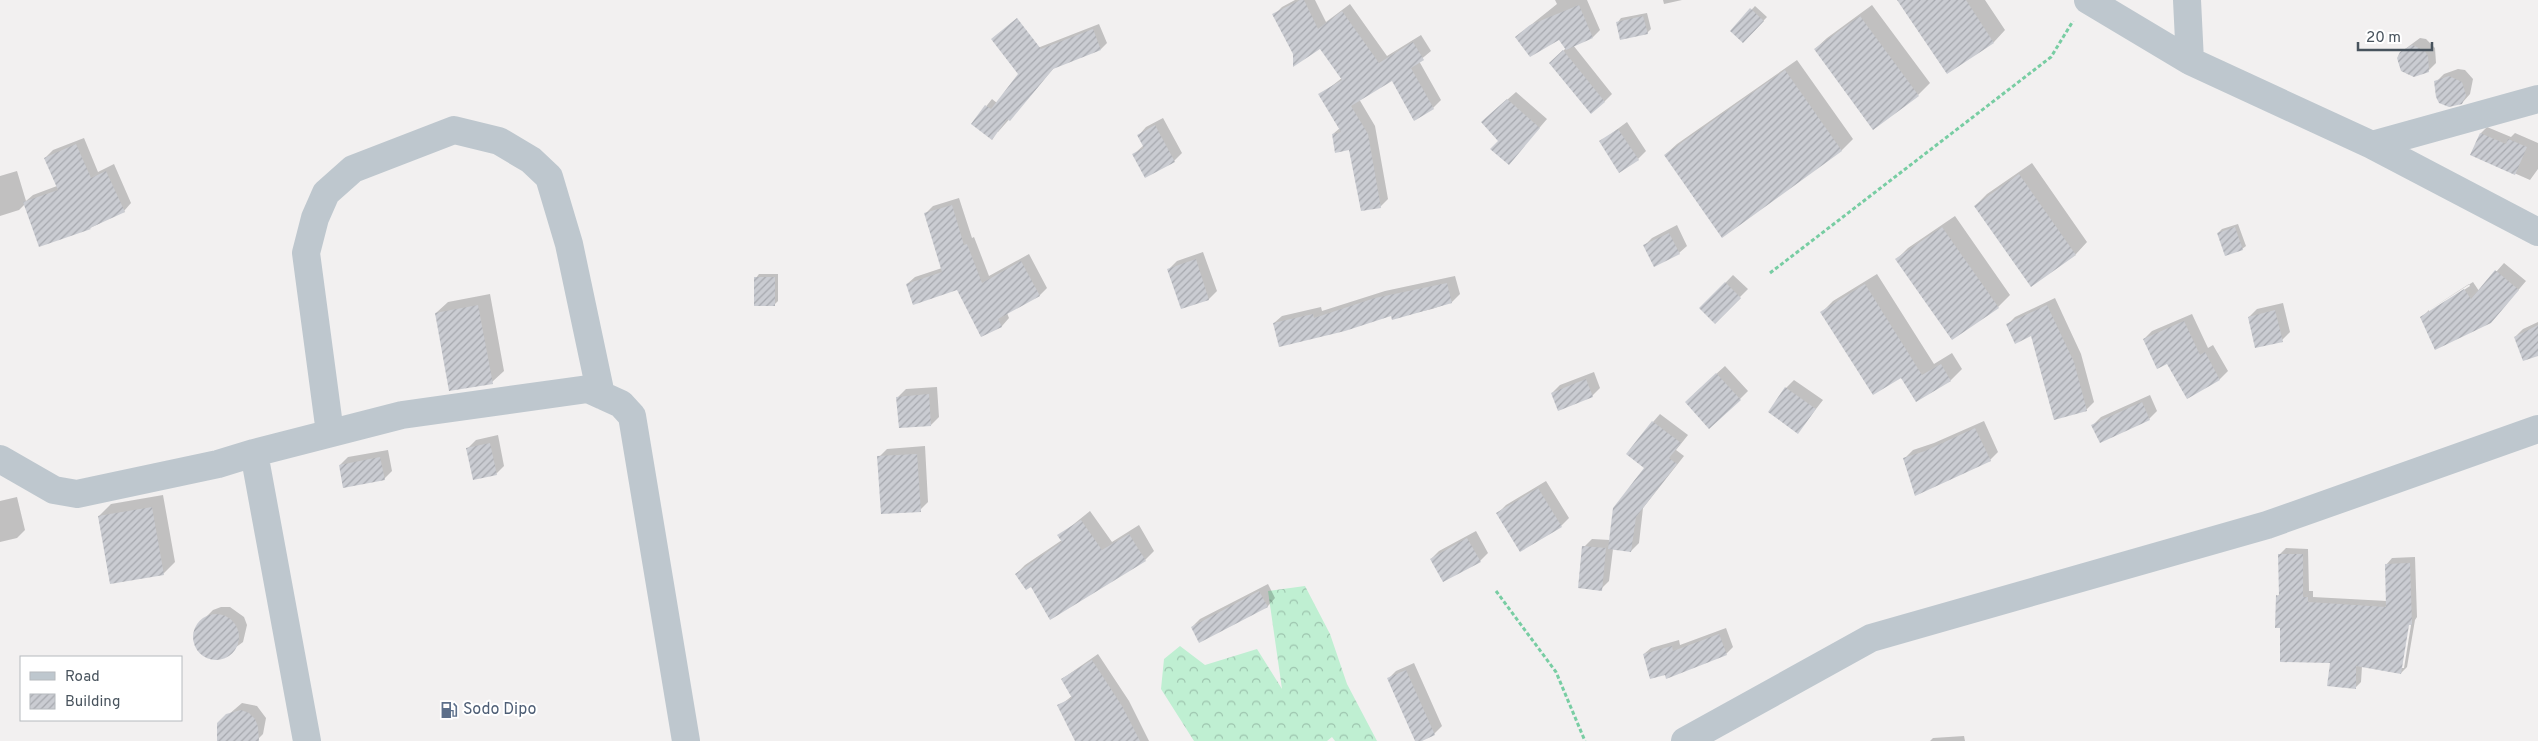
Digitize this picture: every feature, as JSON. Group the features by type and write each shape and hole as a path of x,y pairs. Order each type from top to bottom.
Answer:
{"street":[{"path":"2187,0 2190,61"},
{"path":"2082,8 2190,61 2372,145 2538,232"},
{"path":"2372,145 2538,99"},
{"path":"330,433 306,253 315,218 326,193 353,169 454,130 499,141 531,160 549,177 569,244 601,395"},
{"path":"0,459 54,490 77,494 218,464 254,452 412,414 588,389 621,404 632,416 686,741"},
{"path":"1685,741 1871,638 2267,525 2538,429"},
{"path":"254,452 307,741"}],"path":[{"path":"1770,273 2051,57 2082,8"},
{"path":"1496,591 1556,672 1585,741"}],"green space":[{"path":"1305,586 1330,634 1347,684 1377,741 1335,741 1332,737 1327,741 1194,741 1161,689 1164,659 1180,646 1205,665 1257,649 1282,689 1268,591"}],"building":[{"path":"1300,0 1304,0 1318,29 1342,11 1379,63 1413,42 1424,60 1411,68 1434,109 1414,121 1392,81 1351,106 1368,134 1381,208 1361,211 1349,150 1335,153 1332,134 1341,132 1318,94 1342,80 1320,49 1293,67 1293,54 1272,14"},
{"path":"1897,0 1966,0 1994,43 1947,74"},
{"path":"1579,5 1593,38 1566,50 1559,40 1530,57 1515,37 1530,25"},
{"path":"1750,8 1764,21 1743,43 1730,31"},
{"path":"1643,16 1648,34 1620,40 1616,22"},
{"path":"1860,16 1919,96 1873,130 1814,49"},
{"path":"1017,18 1041,49 1093,29 1101,50 1053,69 1010,121 1007,119 992,140 971,124 985,105 991,109 1018,74 991,39"},
{"path":"2412,45 2424,50 2428,56 2429,72 2414,77 2401,71 2397,58 2400,52"},
{"path":"1563,50 1605,102 1591,114 1549,63"},
{"path":"1785,70 1842,151 1722,238 1664,155"},
{"path":"2449,76 2462,82 2466,95 2462,104 2449,107 2439,103 2436,97 2434,81"},
{"path":"1507,99 1540,128 1509,165 1490,149 1498,141 1481,122"},
{"path":"1155,125 1175,162 1145,178 1132,154 1144,148 1137,135"},
{"path":"1618,129 1639,160 1619,173 1599,141"},
{"path":"2480,133 2506,144 2508,139 2527,147 2515,175 2470,155"},
{"path":"76,144 91,178 106,171 125,212 91,229 39,247 23,202 58,190 44,158"},
{"path":"2019,174 2076,255 2031,287 1974,206"},
{"path":"952,205 964,245 967,244 982,283 1021,261 1040,296 998,319 1002,327 981,337 957,290 913,305 906,284 942,272 924,213"},
{"path":"1942,227 1999,308 1952,340 1895,259"},
{"path":"2235,227 2243,250 2225,256 2217,233"},
{"path":"1669,233 1680,254 1654,267 1643,245"},
{"path":"1196,259 1209,300 1181,309 1167,269"},
{"path":"2495,270 2519,290 2491,323 2435,350 2420,317 2464,289 2471,299"},
{"path":"754,277 775,277 775,306 754,306"},
{"path":"1725,282 1741,298 1715,324 1699,308"},
{"path":"1447,283 1452,303 1392,320 1391,316 1345,331 1279,347 1273,323 1313,314 1314,318 1375,298"},
{"path":"1865,284 1922,375 1941,364 1951,381 1916,402 1901,378 1873,395 1820,312"},
{"path":"478,305 493,384 449,391 435,313"},
{"path":"2047,305 2074,362 2087,411 2054,420 2031,336 2015,344 2006,324"},
{"path":"2275,310 2283,342 2255,348 2248,317"},
{"path":"2184,321 2200,355 2205,352 2220,380 2187,399 2167,364 2157,369 2143,339"},
{"path":"2538,325 2538,356 2523,361 2514,337"},
{"path":"1716,373 1741,400 1709,429 1685,402"},
{"path":"1586,379 1593,397 1558,411 1551,393"},
{"path":"1785,387 1816,409 1798,434 1768,412"},
{"path":"929,394 931,426 899,428 896,397"},
{"path":"2142,402 2150,420 2100,443 2091,425"},
{"path":"1652,421 1681,443 1669,458 1677,464 1636,517 1631,552 1608,549 1613,508 1644,468 1626,454"},
{"path":"1975,428 1991,461 1915,496 1903,458 1925,451"},
{"path":"490,443 497,475 473,480 466,448"},
{"path":"917,454 921,512 881,514 877,456"},
{"path":"380,457 385,480 343,488 339,465"},
{"path":"1538,488 1562,527 1520,552 1496,513"},
{"path":"152,507 164,575 110,584 98,516"},
{"path":"1081,520 1102,550 1129,534 1146,561 1050,620 1031,587 1026,590 1015,574 1062,542 1057,535"},
{"path":"1467,538 1481,562 1443,582 1430,559"},
{"path":"1582,546 1606,548 1602,591 1578,588"},
{"path":"2278,554 2303,554 2303,597 2308,597 2308,602 2386,607 2385,564 2410,563 2412,625 2409,625 2401,674 2356,666 2356,689 2327,686 2330,663 2280,662 2280,628 2275,628 2276,595 2279,596"},
{"path":"1259,591 1268,607 1199,643 1191,627"},
{"path":"212,614 220,614 229,618 235,624 239,637 235,650 229,656 220,660 212,660 203,656 197,650 193,641 193,633 197,624 203,618"},
{"path":"1719,634 1727,655 1666,679 1665,675 1650,679 1643,654 1672,646 1673,651"},
{"path":"1092,660 1122,706 1140,741 1075,741 1057,705 1072,698 1061,679"},
{"path":"1406,670 1435,735 1422,741 1415,741 1387,678"},
{"path":"241,710 249,713 255,719 258,727 259,741 217,741 217,723 226,714"}],"place":[{"name":"Sodo Dipo","path":"449,710"}]}
